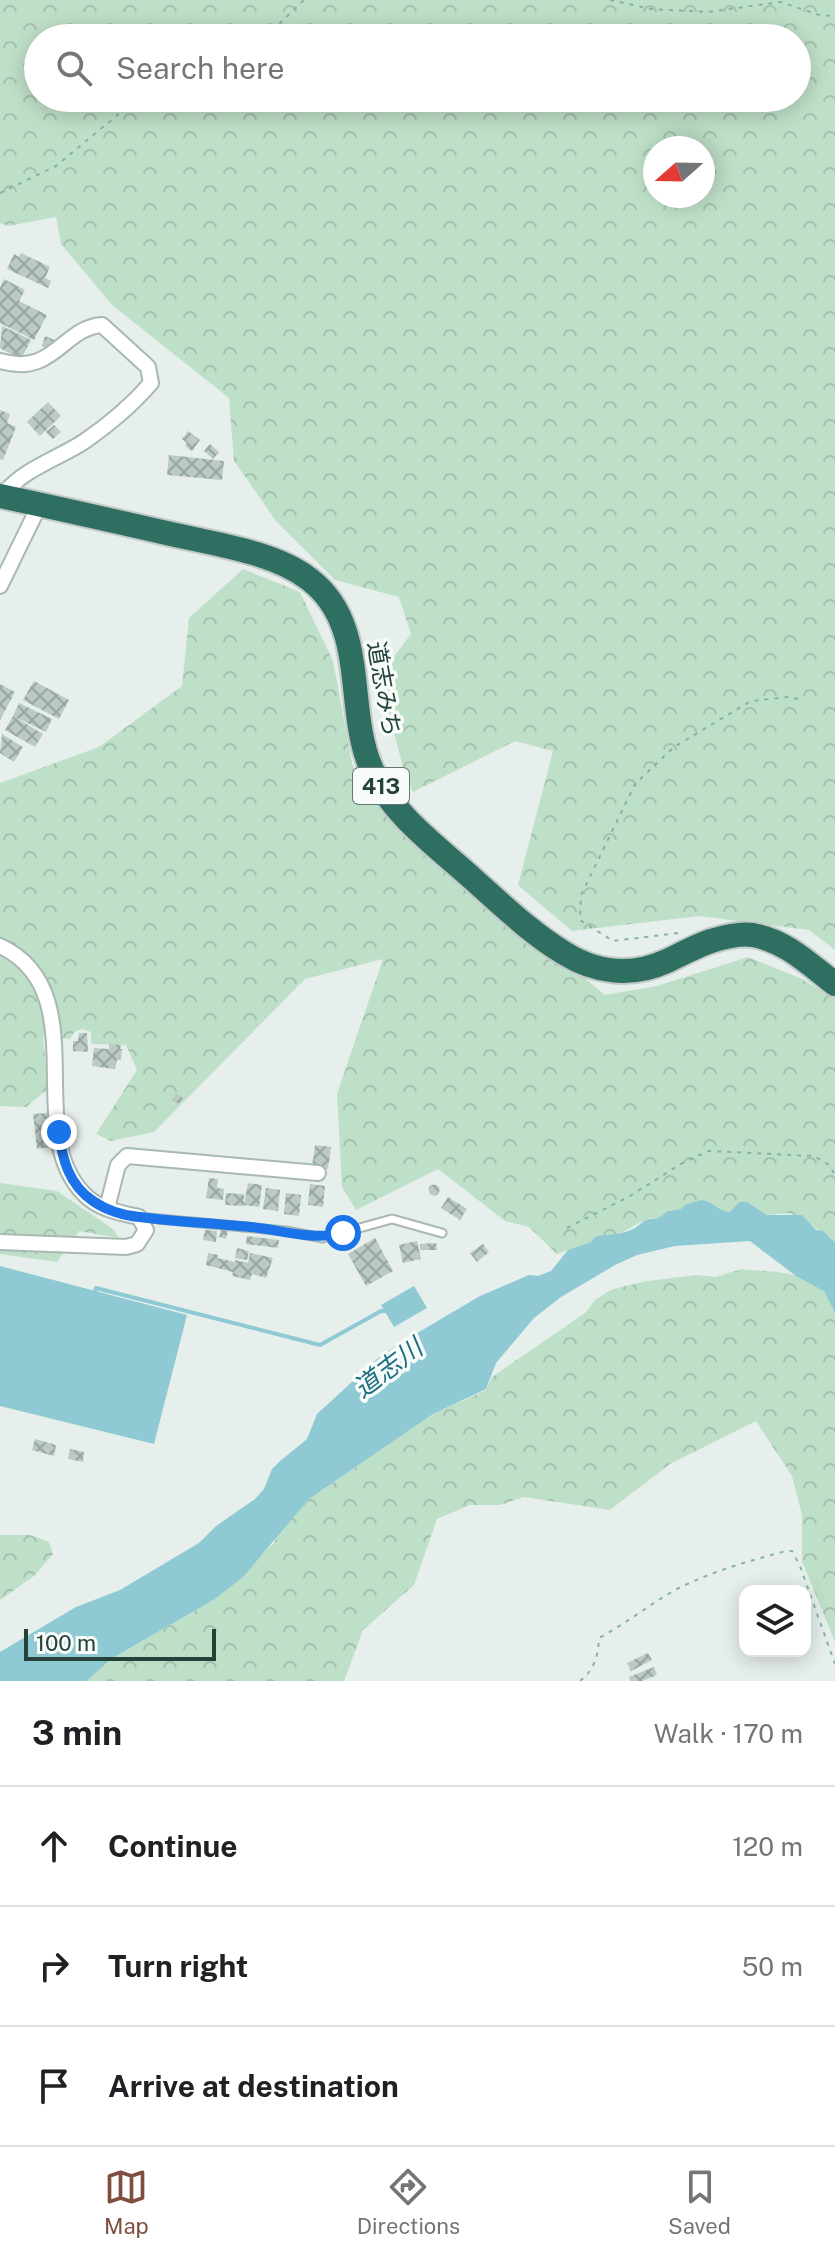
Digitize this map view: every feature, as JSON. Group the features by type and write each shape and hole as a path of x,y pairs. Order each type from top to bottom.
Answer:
{"highway":[{"name":"道志みち","path":"1,496 226,547 271,560 310,580 326,596 346,634 370,767 389,799 409,821 554,947 579,961 613,971 646,969 700,945 741,934 754,935 788,948 835,984"}],"street":[{"path":"0,361 26,364 40,360 57,352 87,326 102,325 148,367 151,383 86,441 12,483 1,496"},
{"path":"0,586 40,504"},
{"path":"0,946 27,964 46,993 64,1162 85,1195 107,1208 139,1217 146,1230 132,1246 0,1242"},
{"path":"107,1208 118,1165 127,1156 318,1173"}],"lane":[{"path":"139,1217 286,1231 323,1238 392,1219 442,1233"}],"path":[{"path":"279,24 304,0"},
{"path":"610,0 651,9 707,12 781,2 822,16 835,15"},
{"path":"0,193 56,166 121,112"},
{"path":"700,945 694,932 613,941 580,920 581,895 635,784 674,747 751,701 788,697 803,700"},
{"path":"567,1228 709,1151 814,1156 829,1165 835,1175"},
{"path":"580,1681 588,1675 598,1658 599,1638 628,1623 652,1605 725,1567 786,1551 792,1551 800,1566 835,1664"}],"green space":[{"path":"0,0 835,0 835,950 809,930 699,916 572,931 518,885 553,751 515,741 413,792 403,767 379,676 411,634 399,597 335,580 276,521 234,461 229,398 112,305 61,244 56,217 8,226 0,223"},
{"path":"243,569 300,592 333,661 352,763 363,792 605,995 657,986 748,957 802,979 835,999 835,1242 789,1213 767,1215 747,1202 739,1202 730,1212 712,1205 681,1209 557,1254 529,1227 505,1221 438,1169 356,1210 342,1187 337,1094 383,959 305,979 154,1132 111,1141 96,1134 137,1070 126,1045 91,1044 91,1032 83,1029 75,1031 70,1039 43,1036 48,1089 26,1107 0,1106 0,783 99,747 182,686 189,618"},
{"path":"0,1183 57,1191 113,1229 119,1238 79,1231 57,1262 0,1254"},
{"path":"741,1269 795,1275 815,1283 823,1290 835,1313 835,1642 802,1561 802,1515 792,1476 756,1421 670,1464 610,1510 524,1497 500,1505 470,1505 437,1519 414,1585 363,1630 344,1681 87,1681 111,1659 215,1599 274,1543 277,1535 309,1499 433,1414 486,1390 492,1377 585,1313 596,1299 613,1289 647,1281 697,1275 716,1277"},
{"path":"0,1535 30,1535 49,1542 53,1554 34,1576 0,1600"}],"water":[{"name":"道志川","path":"701,1200 730,1212 739,1202 747,1202 767,1215 802,1215 816,1230 823,1231 835,1242 835,1313 824,1291 796,1276 750,1241 675,1246 637,1255 561,1297 534,1318 496,1363 486,1389 433,1414 309,1499 243,1577 215,1599 111,1659 87,1681 0,1681 0,1652 76,1607 120,1590 199,1543 216,1526 255,1499 264,1489 272,1469 307,1439 317,1414 397,1345 480,1296 529,1275 538,1276 551,1271 568,1250 591,1242 595,1237 628,1231 646,1220 656,1219"},
{"path":"0,1266 187,1315 154,1444 0,1406"},
{"path":"414,1286 427,1308 394,1327 381,1305"}],"building":[{"path":"21,253 50,267 45,278 51,281 48,288 7,269 14,254 19,257"},
{"path":"4,279 25,290 19,301 47,315 34,340 0,323 0,288"},
{"path":"2,326 31,340 21,359 0,348"},
{"path":"45,336 57,341 54,350 42,346"},
{"path":"48,402 61,416 40,436 27,422"},
{"path":"0,410 10,414 7,423 16,427 3,460 0,459"},
{"path":"54,425 61,432 53,439 46,432"},
{"path":"188,431 200,440 192,451 182,439"},
{"path":"210,444 219,452 213,459 204,451"},
{"path":"169,455 224,461 222,480 167,475"},
{"path":"34,681 69,700 59,719 23,700"},
{"path":"0,684 15,692 0,720"},
{"path":"19,703 52,719 46,732 13,716"},
{"path":"13,716 43,734 35,747 5,730"},
{"path":"2,734 23,747 14,762 0,753"},
{"path":"79,1033 87,1033 88,1052 73,1051 73,1041 78,1041"},
{"path":"109,1044 121,1045 122,1049 121,1060 117,1060 115,1069 92,1066 94,1048 109,1049"},
{"path":"176,1093 183,1098 179,1104 172,1100"},
{"path":"47,1113 51,1147 37,1149 33,1114"},
{"path":"315,1145 331,1147 328,1169 312,1167"},
{"path":"209,1178 218,1179 217,1188 224,1189 223,1200 206,1198"},
{"path":"248,1183 262,1185 259,1207 244,1205"},
{"path":"310,1184 325,1186 323,1207 308,1205"},
{"path":"434,1184 440,1190 434,1196 428,1190"},
{"path":"266,1188 280,1190 278,1211 263,1209"},
{"path":"226,1193 244,1194 244,1206 225,1205"},
{"path":"286,1193 301,1195 299,1216 284,1214"},
{"path":"448,1197 467,1209 460,1220 441,1208"},
{"path":"221,1229 228,1231 226,1239 219,1237"},
{"path":"205,1230 217,1231 216,1242 203,1240"},
{"path":"247,1236 279,1240 278,1248 246,1244"},
{"path":"375,1238 393,1271 366,1286 348,1254"},
{"path":"417,1241 421,1259 403,1263 399,1245"},
{"path":"436,1243 437,1250 420,1250 420,1244"},
{"path":"483,1244 489,1252 477,1262 470,1253"},
{"path":"237,1248 249,1251 247,1260 235,1258"},
{"path":"208,1253 218,1255 217,1258 248,1263 250,1253 273,1258 266,1278 252,1274 250,1280 206,1265"},
{"path":"35,1439 56,1445 54,1456 32,1450"},
{"path":"70,1449 84,1452 83,1462 68,1459"},
{"path":"648,1653 652,1660 631,1671 627,1663"},
{"path":"654,1667 657,1675 642,1681 630,1681 629,1677"}],"waterway":[{"path":"95,1292 96,1288 320,1345 381,1311 389,1311"}],"route":[{"path":"59,1132 61,1154 73,1181 85,1195 107,1208 139,1217 286,1231 323,1238 343,1233"}]}
